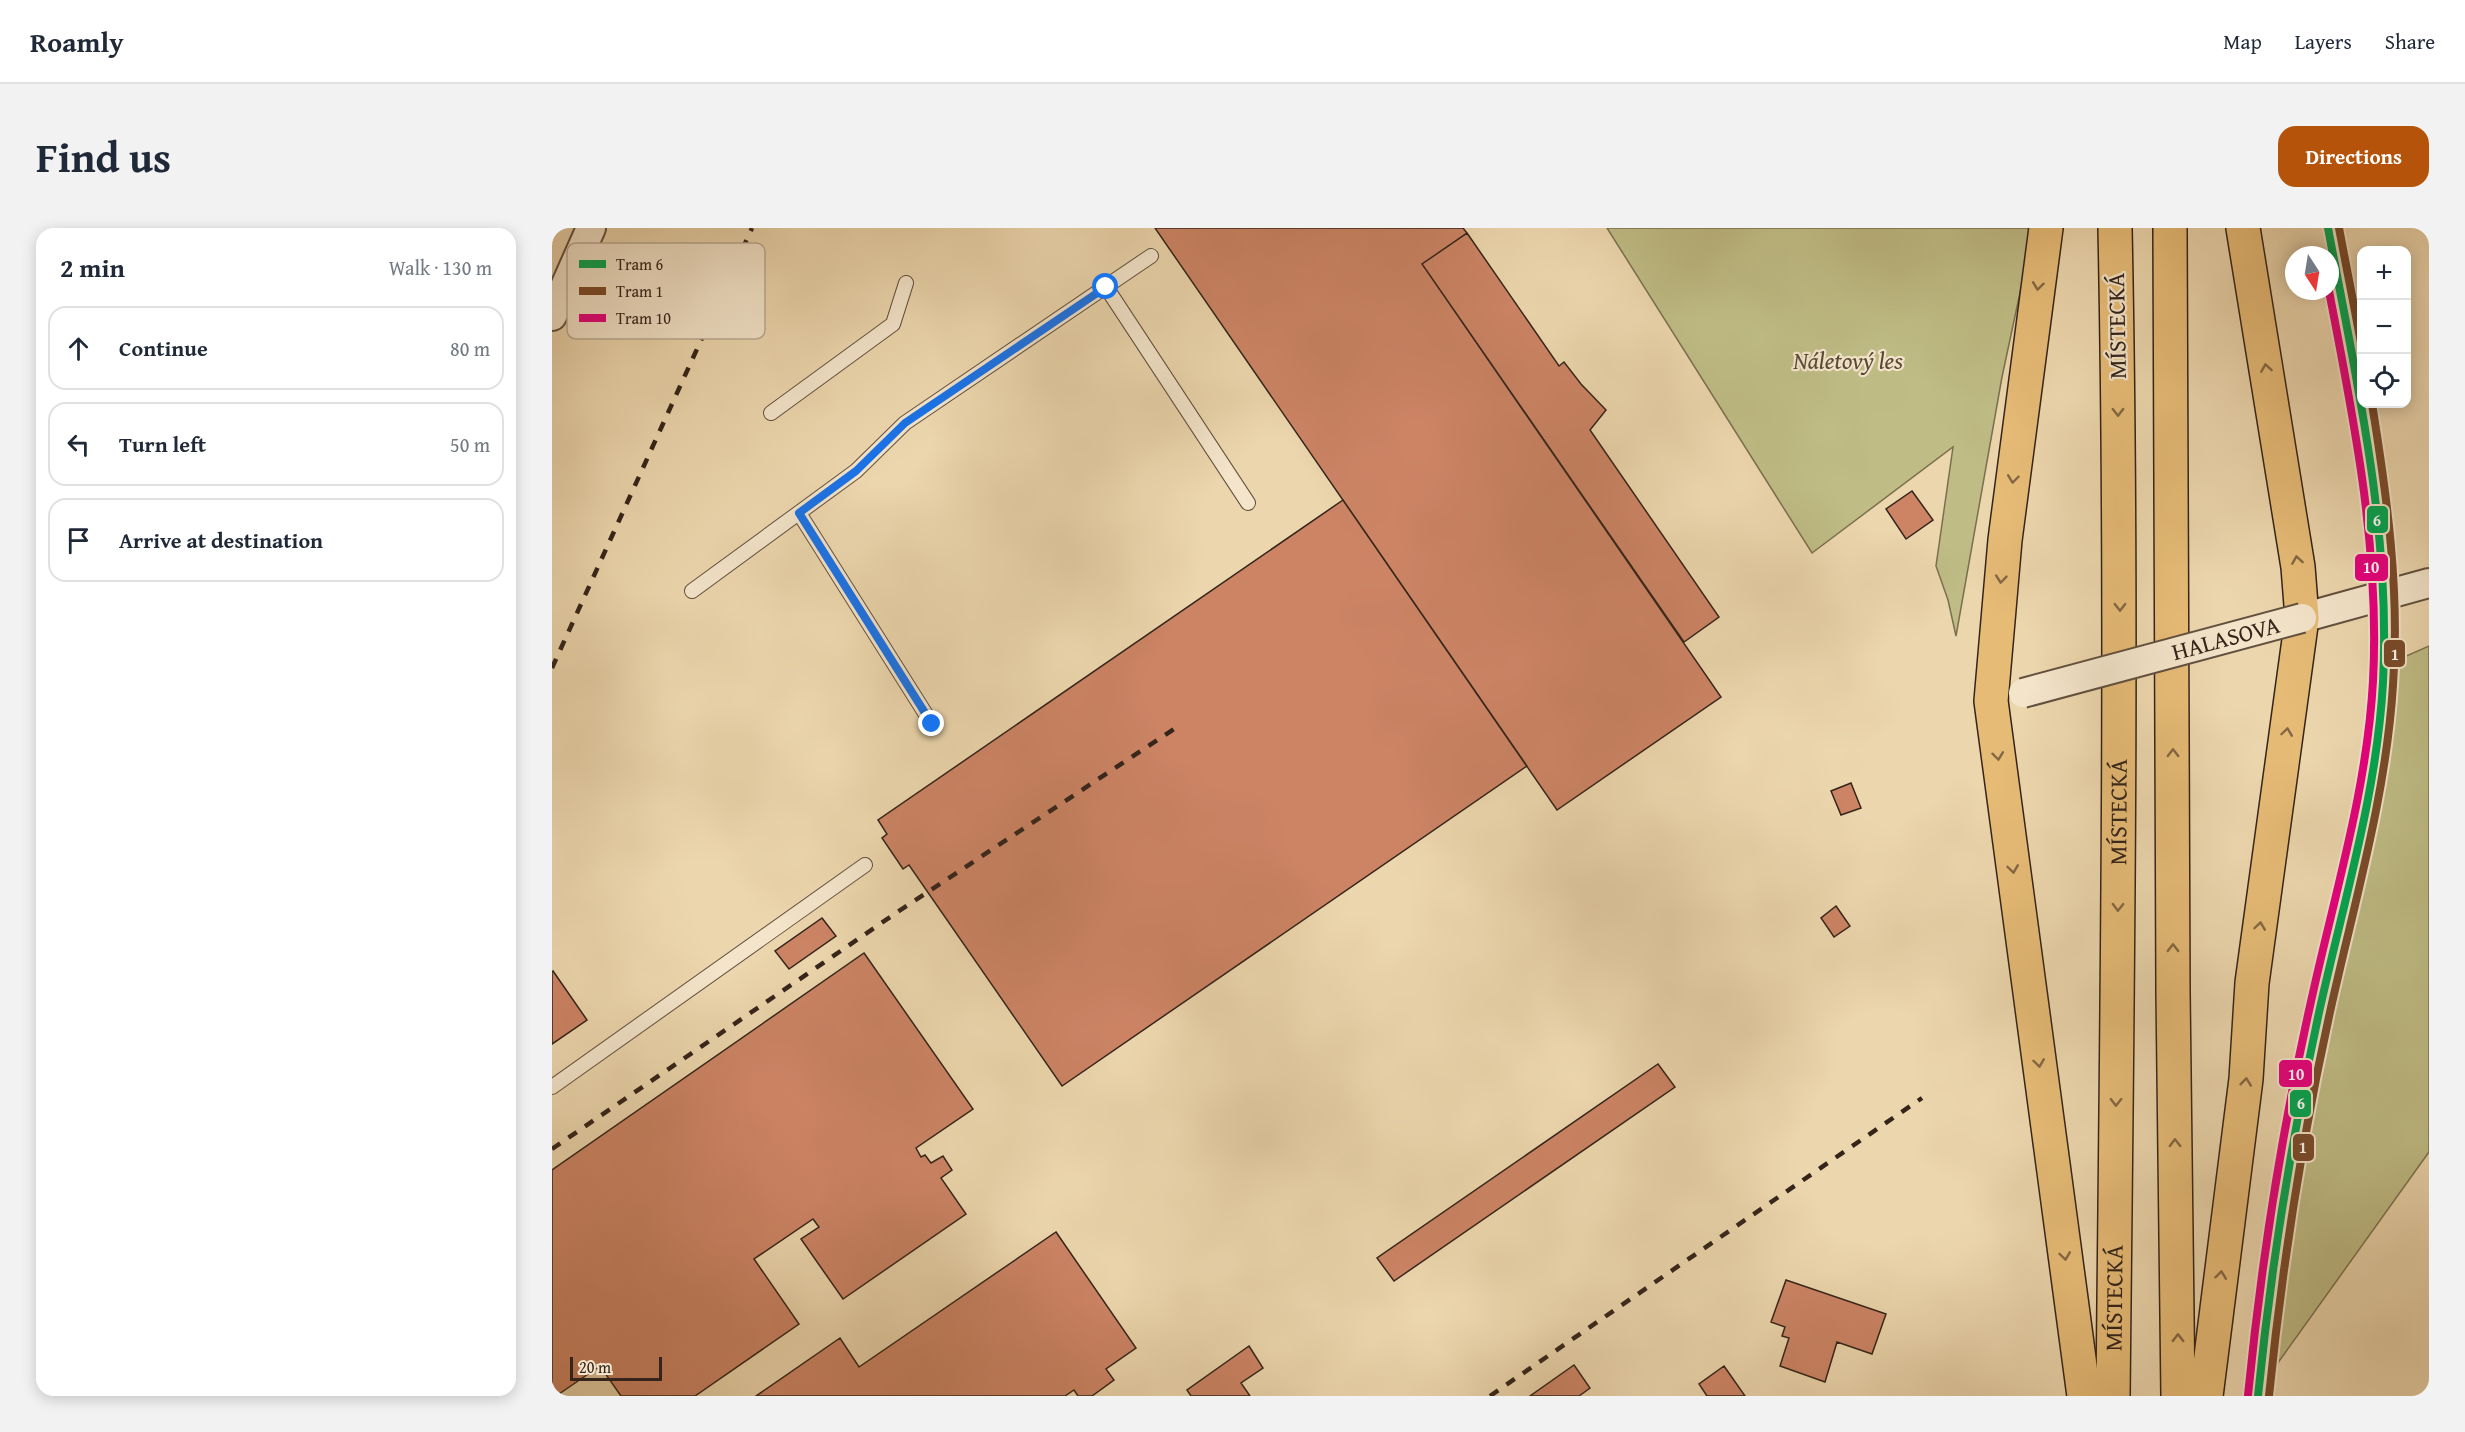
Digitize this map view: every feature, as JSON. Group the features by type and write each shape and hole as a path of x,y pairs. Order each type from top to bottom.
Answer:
{"highway":[{"path":"2046,228 2008,521 1991,701 2084,1396"},
{"name":"MÍSTECKÁ","path":"2113,1396 2120,793 2120,518 2115,228"},
{"path":"2170,228 2173,980 2178,1396"},
{"path":"2206,1396 2246,1078 2252,983 2302,618 2298,567 2243,228"}],"street":[{"path":"584,243 591,228"},
{"path":"552,316 567,282"},
{"name":"HALASOVA","path":"2023,693 2429,583"}],"lane":[{"path":"692,591 856,471 905,423 1151,256"},
{"path":"771,413 893,324 906,283"},
{"path":"1106,287 1248,503"},
{"path":"799,513 932,724"},
{"path":"552,1087 866,864"}],"green space":[{"name":"Náletový les","path":"1607,228 2032,228 2002,377 1956,636 1948,600 1936,566 1953,447 1812,553"},
{"path":"2429,646 2429,1152 2267,1378 2305,1113 2365,860 2388,728 2395,661"}],"building":[{"path":"1155,228 1463,228 1467,233 1422,264 1721,697 1557,810"},
{"path":"1467,233 1559,366 1564,362 1606,410 1590,430 1719,617 1684,642 1422,264"},
{"path":"1912,491 1933,520 1906,539 1886,509"},
{"path":"1343,500 1527,766 1062,1086 909,865 903,869 882,838 887,834 878,820"},
{"path":"1851,783 1861,808 1841,815 1831,791"},
{"path":"1836,906 1850,926 1834,937 1821,918"},
{"path":"822,918 836,936 789,969 775,951"},
{"path":"864,953 973,1109 916,1148 921,1157 925,1155 931,1163 943,1156 952,1170 941,1178 966,1214 843,1299 801,1239 819,1227 813,1219 754,1259 799,1324 695,1396 621,1396 600,1366 556,1396 552,1396 552,1170"},
{"path":"552,972 587,1020 552,1044"},
{"path":"1658,1064 1675,1087 1394,1281 1377,1258"},
{"path":"1056,1232 1136,1348 1106,1369 1114,1380 1092,1396 1078,1396 1074,1390 1065,1396 756,1396 840,1338 859,1367"},
{"path":"1786,1280 1886,1314 1872,1354 1837,1342 1825,1382 1780,1366 1789,1338 1782,1336 1785,1327 1771,1322"},
{"path":"1249,1346 1263,1368 1241,1383 1250,1396 1191,1396 1187,1390"},
{"path":"1574,1365 1590,1388 1579,1396 1530,1396"},
{"path":"1724,1366 1745,1396 1707,1396 1699,1384"}],"railway":[{"path":"745,243 752,228"},
{"path":"552,668 702,339"},
{"path":"552,1149 896,913 1174,729"},
{"path":"1490,1396 1922,1098"}],"tram line":[{"name":"6","path":"2258,1396 2276,1250 2300,1104 2367,805 2380,723 2383,682 2382,567 2376,510 2360,397 2328,228"},
{"name":"1","path":"2339,228 2357,322"},
{"name":"10","path":"2248,1395 2259,1297 2281,1151 2310,1006 2348,845 2370,722 2374,632 2369,534 2356,436 2331,300"},
{"name":"1","path":"2269,1396 2280,1299 2302,1155 2330,1012 2376,809 2389,727 2395,650 2395,614 2391,544 2373,408"}],"route":[{"path":"932,724 799,513 856,471 905,423 1106,287"}]}
